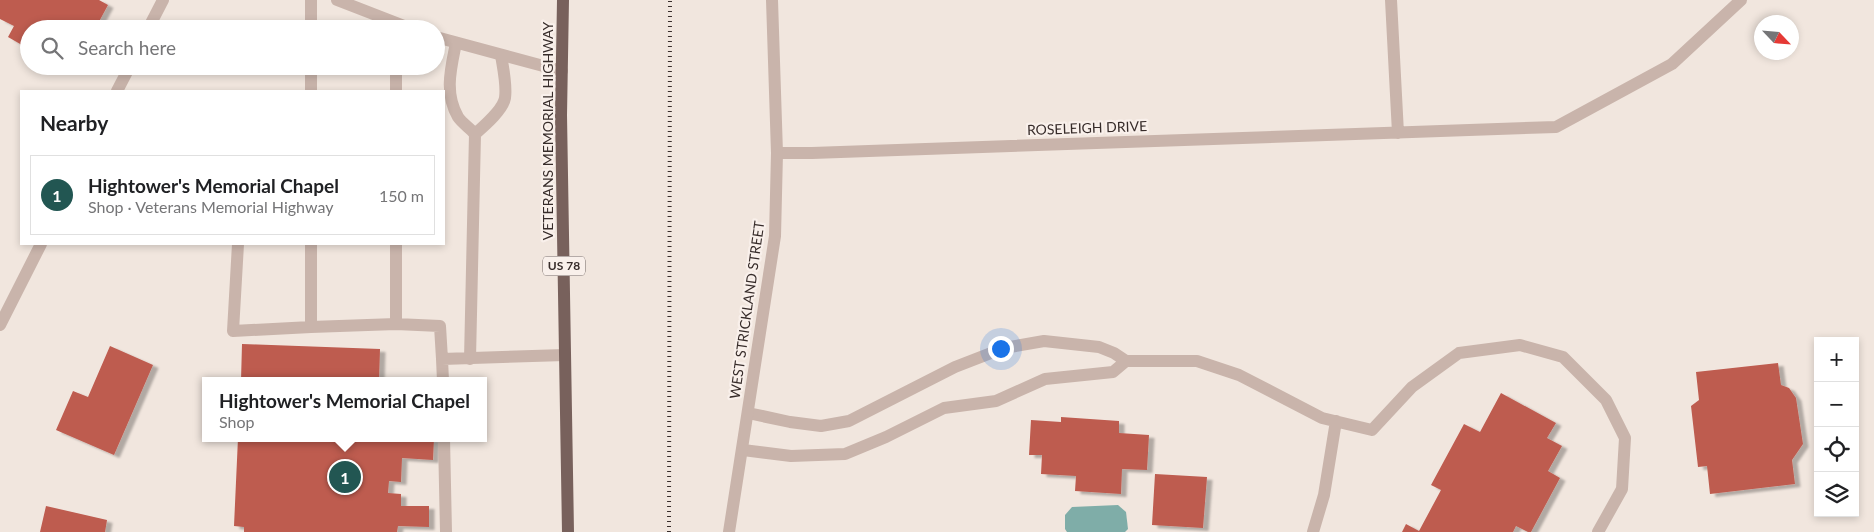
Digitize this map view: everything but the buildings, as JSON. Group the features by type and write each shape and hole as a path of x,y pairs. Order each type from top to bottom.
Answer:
{"main road":[{"name":"VETERANS MEMORIAL HIGHWAY","path":"563,0 561,115 568,532"}],"street":[{"path":"153,20 163,0"},
{"path":"311,0 311,20"},
{"path":"337,0 382,20"},
{"name":"WEST STRICKLAND STREET","path":"729,532 775,236 777,153 772,0"},
{"path":"1391,0 1398,133"},
{"name":"ROSELEIGH DRIVE","path":"777,153 1556,127 1672,64 1741,0"},
{"path":"445,39 562,71"},
{"path":"456,43 450,75 450,98 459,118 475,134"},
{"path":"470,359 475,134 492,118 505,100 501,55"},
{"path":"118,90 125,75"},
{"path":"311,75 311,90"},
{"path":"396,75 396,90"},
{"path":"0,325 40,245"},
{"path":"238,245 233,331 311,326 396,324 440,326 443,377"},
{"path":"311,245 311,326"},
{"path":"396,245 396,324"},
{"path":"748,413 821,426 849,421 955,366 1004,348 1044,341 1099,346 1126,361 1197,361 1240,375 1322,418 1372,430 1412,386 1459,352 1520,345 1563,357 1606,400 1625,438 1622,489 1598,532"},
{"path":"442,359 565,355"},
{"path":"742,450 791,456 845,454 901,430 944,408 996,401 1044,379 1113,372 1126,361"},
{"path":"1313,532 1324,495 1336,421"},
{"path":"444,442 446,532"}],"water":[{"path":"1118,505 1126,512 1128,529 1125,532 1067,532 1065,529 1065,515 1072,507"}],"railway":[{"path":"669,532 670,0"}],"place":[{"name":"Hightower's Memorial Chapel","path":"345,477"}]}
